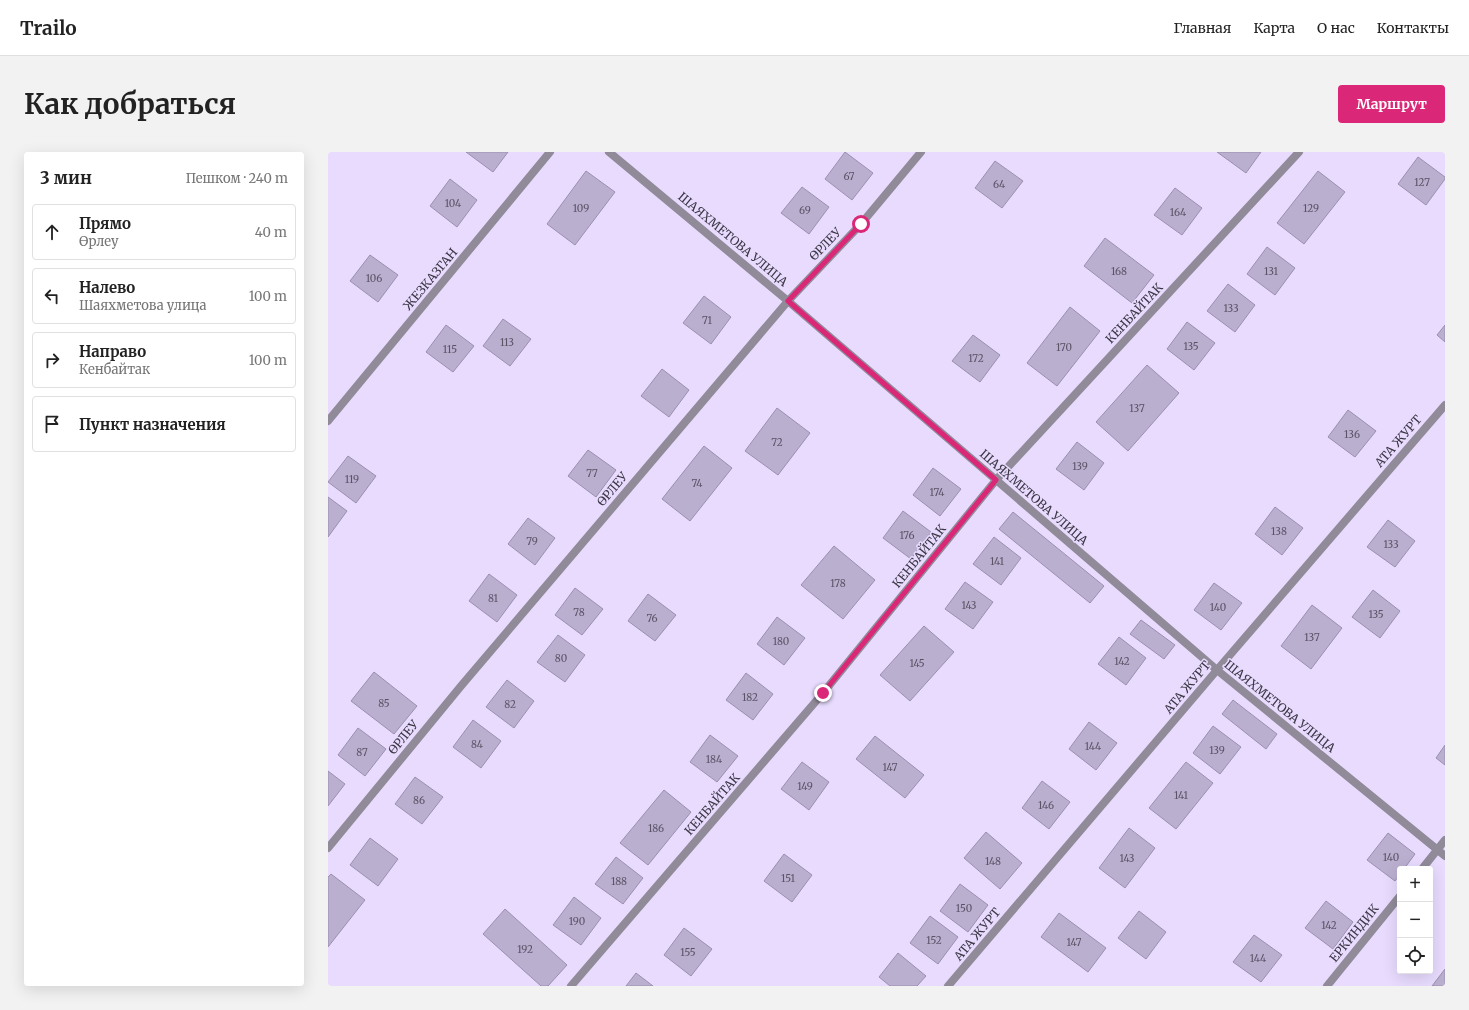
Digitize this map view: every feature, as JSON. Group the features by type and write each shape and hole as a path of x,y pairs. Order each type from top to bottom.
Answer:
{"street":[{"name":"ЖЕЗКАЗГАН","path":"328,421 550,152"},
{"name":"ШАЯХМЕТОВА УЛИЦА","path":"609,152 788,301 1217,670 1445,856"},
{"name":"ӨРЛЕУ","path":"328,848 466,680 788,301 861,224 921,152"},
{"name":"КЕНБАЙТАК","path":"571,986 823,693 996,480 1299,152"},
{"name":"АТА ЖУРТ","path":"948,986 1445,404"},
{"path":"1424,866 1445,840"},
{"name":"ЕРКИНДИК","path":"1327,986 1397,900"}],"building":[{"path":"466,152 508,152 493,172"},
{"path":"845,152 873,173 852,200 825,179"},
{"path":"1217,152 1261,152 1246,173"},
{"path":"1418,157 1445,177 1426,205 1398,184"},
{"path":"995,161 1023,181 1002,208 975,188"},
{"path":"586,171 615,192 575,245 547,224"},
{"path":"1318,171 1345,192 1304,244 1277,223"},
{"path":"450,179 477,200 457,227 430,206"},
{"path":"802,187 829,207 809,234 781,213"},
{"path":"1175,188 1202,208 1182,235 1154,215"},
{"path":"1105,238 1154,275 1132,303 1084,266"},
{"path":"1267,247 1295,268 1275,295 1247,274"},
{"path":"370,255 398,275 378,302 350,281"},
{"path":"1228,284 1255,305 1235,332 1207,311"},
{"path":"704,296 731,317 711,344 683,323"},
{"path":"1070,307 1100,331 1057,386 1027,363"},
{"path":"503,319 531,339 510,366 483,346"},
{"path":"1187,322 1215,343 1194,370 1167,349"},
{"path":"446,325 474,346 453,372 426,352"},
{"path":"1445,325 1445,342 1437,335"},
{"path":"973,335 1000,355 980,382 952,361"},
{"path":"1147,365 1179,393 1128,451 1096,422"},
{"path":"662,369 689,390 669,417 641,396"},
{"path":"777,408 810,433 778,475 745,451"},
{"path":"1348,410 1376,431 1355,457 1328,437"},
{"path":"1077,442 1104,463 1084,490 1056,469"},
{"path":"704,446 732,468 690,521 662,499"},
{"path":"588,450 616,470 596,497 568,476"},
{"path":"348,456 376,476 356,503 328,482"},
{"path":"933,468 961,489 940,516 913,495"},
{"path":"328,497 347,511 328,537"},
{"path":"1275,507 1303,528 1282,555 1255,534"},
{"path":"903,511 931,532 911,559 883,538"},
{"path":"1013,512 1104,586 1090,603 999,529"},
{"path":"528,518 555,538 535,565 508,544"},
{"path":"1388,520 1415,541 1395,567 1367,547"},
{"path":"994,537 1021,558 1001,585 973,564"},
{"path":"834,546 875,580 843,619 801,585"},
{"path":"489,574 517,595 497,622 469,601"},
{"path":"965,582 993,602 973,629 945,609"},
{"path":"1214,583 1242,603 1221,630 1194,610"},
{"path":"575,588 603,609 582,635 555,615"},
{"path":"1373,590 1400,611 1380,638 1352,617"},
{"path":"648,594 676,615 655,641 628,621"},
{"path":"1312,605 1342,628 1311,669 1281,646"},
{"path":"777,617 805,638 784,665 757,644"},
{"path":"1141,620 1175,645 1164,659 1130,634"},
{"path":"924,626 954,652 910,701 880,675"},
{"path":"558,635 585,655 565,682 537,662"},
{"path":"1119,637 1146,658 1126,685 1098,664"},
{"path":"374,672 417,706 394,734 351,701"},
{"path":"746,673 773,694 753,720 726,700"},
{"path":"507,680 534,701 514,728 486,707"},
{"path":"1233,700 1277,734 1266,749 1222,714"},
{"path":"473,720 501,741 481,768 453,747"},
{"path":"1089,722 1117,743 1096,770 1069,749"},
{"path":"1213,726 1241,747 1220,774 1193,753"},
{"path":"358,728 386,749 365,776 338,755"},
{"path":"710,735 738,756 717,782 690,762"},
{"path":"875,736 924,775 905,798 856,759"},
{"path":"1445,745 1445,765 1436,758"},
{"path":"802,762 829,782 809,810 781,789"},
{"path":"1186,762 1213,783 1176,829 1149,808"},
{"path":"328,771 345,784 328,806"},
{"path":"415,777 443,797 422,824 395,804"},
{"path":"1042,781 1070,802 1049,829 1022,808"},
{"path":"664,790 691,812 648,865 620,843"},
{"path":"1129,828 1155,848 1125,888 1099,868"},
{"path":"986,832 1022,863 1000,889 964,858"},
{"path":"1388,833 1415,854 1406,866 1397,866 1397,878 1395,881 1367,860"},
{"path":"370,838 398,859 378,886 350,865"},
{"path":"784,854 812,875 792,902 764,881"},
{"path":"616,857 643,878 623,904 595,884"},
{"path":"331,874 365,900 328,947 328,877"},
{"path":"960,884 988,905 968,932 940,911"},
{"path":"574,897 601,918 581,945 553,925"},
{"path":"1326,901 1353,922 1333,949 1305,928"},
{"path":"505,909 567,965 548,986 541,986 483,934"},
{"path":"1139,911 1166,932 1146,959 1118,938"},
{"path":"1059,913 1106,948 1088,972 1041,937"},
{"path":"930,916 958,937 938,964 910,943"},
{"path":"684,928 712,949 691,976 664,955"},
{"path":"1254,935 1282,955 1261,982 1233,962"},
{"path":"898,953 926,976 917,986 890,986 879,977"},
{"path":"1445,969 1445,986 1432,986"},
{"path":"636,973 653,986 626,986"}],"route":[{"path":"823,693 996,480 788,301 861,224"}]}
